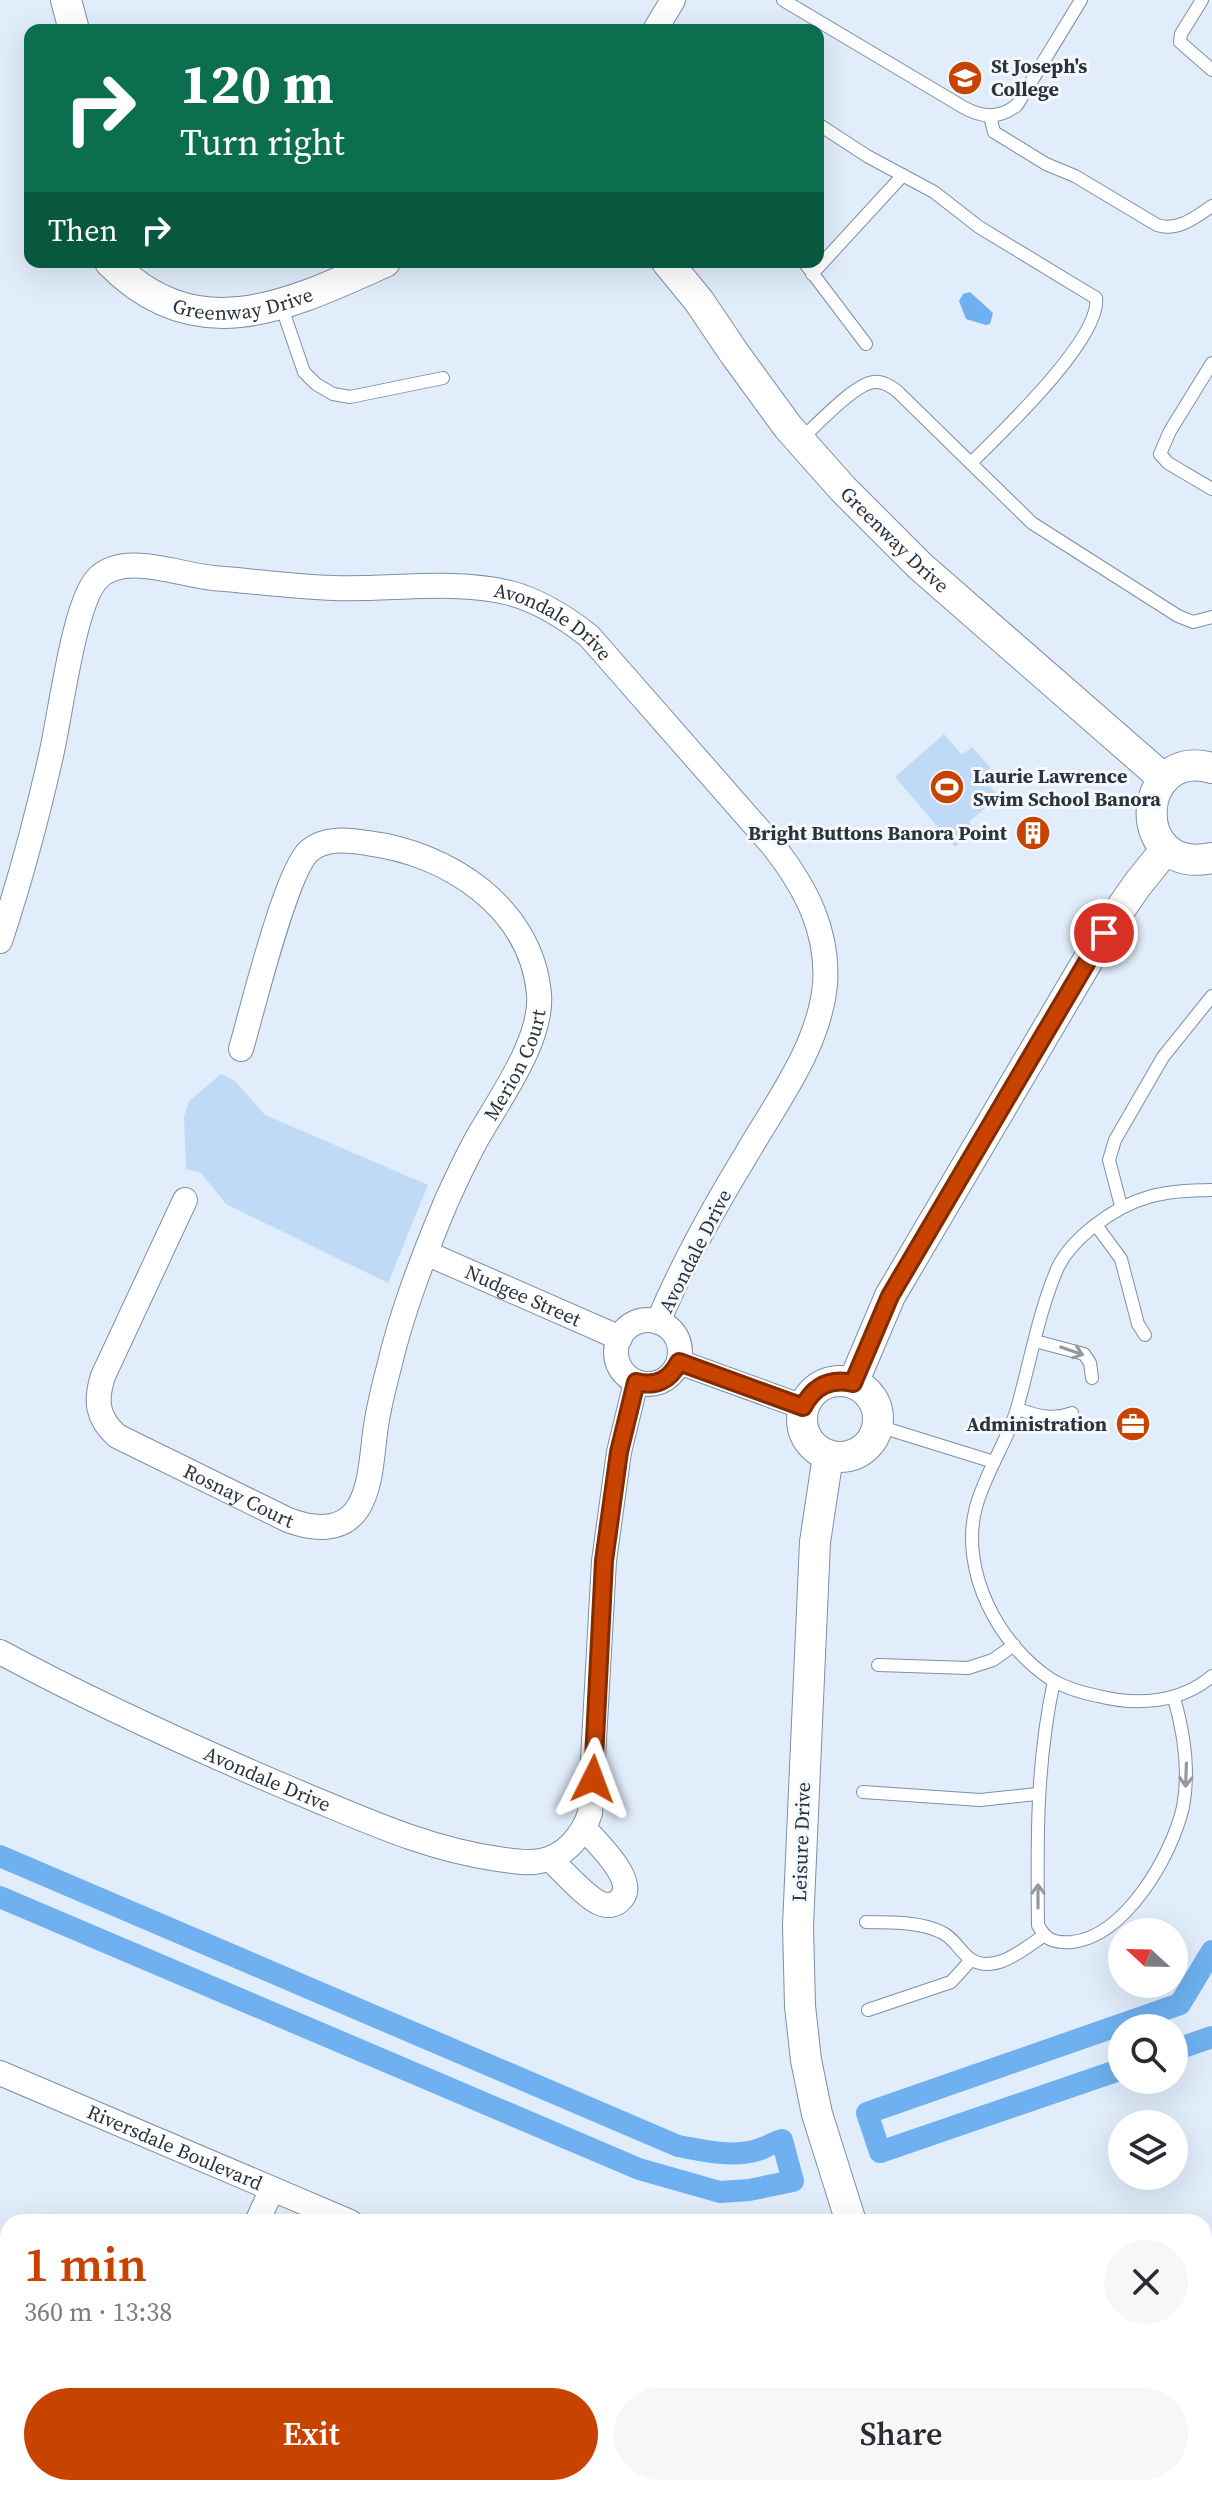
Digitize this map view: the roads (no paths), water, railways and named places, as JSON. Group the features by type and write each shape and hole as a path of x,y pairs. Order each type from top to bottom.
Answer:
{"street":[{"path":"66,0 72,24"},
{"path":"659,24 673,0"},
{"path":"672,24 686,0"},
{"name":"Greenway Drive","path":"116,268 147,292 186,309 239,314 281,305 370,268"},
{"name":"Greenway Drive","path":"672,268 699,301 762,393 843,489 920,566 1164,779"},
{"name":"Avondale Drive","path":"0,941 44,786 84,599 98,578 120,566 141,564 202,577 334,588 479,588 539,603 567,618 599,646 797,876 814,909 824,947 825,986 816,1025 798,1066 693,1247 658,1322"},
{"path":"1212,768 1184,767 1164,779 1151,802 1150,815 1152,827 1166,849 1189,860 1212,858"},
{"name":"Merion Court","path":"241,1049 291,879 308,852 319,844 350,841 409,851 440,862 469,879 496,905 519,931 534,965 539,997 533,1032 467,1158 426,1253"},
{"path":"853,1383 890,1296 1104,933 1166,849"},
{"name":"Rosnay Court","path":"185,1200 103,1376 98,1394 99,1412 106,1426 117,1436 303,1526 333,1526 347,1521 359,1508 390,1363 426,1253"},
{"name":"Nudgee Street","path":"426,1253 620,1338"},
{"path":"649,1320 658,1322 667,1326 679,1342 679,1362 667,1379 647,1384 636,1382 618,1364 620,1338 632,1325 649,1320"},
{"path":"679,1362 803,1407"},
{"path":"841,1380 853,1383 865,1389 874,1400 878,1426 865,1449 841,1458 828,1456 806,1438 802,1424 803,1407 817,1388 841,1380"},
{"path":"584,1828 625,1880 625,1892 620,1901 604,1905 550,1859 571,1845 584,1828 591,1805 604,1561 619,1452 636,1382"},
{"name":"Leisure Drive","path":"828,1456 815,1542 798,1926 800,2006 806,2060 817,2114 848,2214"},
{"name":"Avondale Drive","path":"0,1652 84,1697 200,1751 415,1840 465,1854 511,1861 531,1863 550,1859"},
{"path":"578,1884 607,1856"},
{"name":"Riversdale Boulevard","path":"0,2073 331,2214"},
{"path":"261,2214 272,2189"}],"lane":[{"path":"783,0 823,24"},
{"path":"824,24 975,114 990,116 1008,112 1017,105 1081,0"},
{"path":"1202,0 1181,34 1180,42 1212,70"},
{"path":"990,116 994,132 1013,145 1075,176 1157,225 1177,227 1212,206"},
{"path":"824,128 943,198 986,231 1087,291 1097,301 1089,324 1062,369 971,463"},
{"path":"824,261 903,175"},
{"path":"808,268 866,344"},
{"path":"812,274 818,268"},
{"path":"281,305 304,372 333,394 355,396 443,378"},
{"path":"1212,363 1160,453 1162,459 1212,489"},
{"path":"800,440 862,386 876,381 897,391 1042,531 1178,616 1193,622 1212,617"},
{"path":"1121,1206 1109,1160 1115,1140 1163,1057 1212,996"},
{"path":"1212,1190 1172,1191 1121,1206 1080,1237 1060,1264 1044,1306 1010,1430 976,1509 972,1548 980,1586 1014,1645 1030,1663 1054,1681 1113,1700 1140,1702 1174,1698 1212,1676"},
{"path":"1096,1225 1121,1259 1138,1324 1145,1335"},
{"path":"1035,1341 1084,1354 1090,1363 1092,1378"},
{"path":"1017,1409 1041,1417 1060,1418 1072,1413"},
{"path":"878,1426 994,1462"},
{"path":"878,1665 968,1668 993,1660 1014,1645"},
{"path":"1054,1681 1042,1741 1037,1794 1038,1925 1043,1936 1056,1943 1077,1941 1100,1933 1125,1914 1152,1875 1175,1832 1186,1785 1186,1757 1174,1698"},
{"path":"863,1792 980,1800 1037,1794"},
{"path":"866,1922 903,1923 931,1928 946,1934 971,1960 990,1963 1008,1960 1043,1936"},
{"path":"868,2010 951,1982 971,1960"}],"water":[{"path":"970,292 993,313 990,324 966,319 959,301 963,294"}],"waterway":[{"path":"0,1856 678,2146 743,2153 782,2140 793,2181 720,2192 639,2169 0,1897"},
{"path":"1151,2014 1180,2004 1212,1951"},
{"path":"1108,2029 867,2113 880,2152 1108,2074"},
{"path":"1188,2045 1212,2037"}],"place":[{"name":"St Joseph's College","path":"965,78"},
{"name":"Laurie Lawrence Swim School Banora","path":"947,787"},
{"name":"Bright Buttons Banora Point","path":"1033,833"},
{"name":"Administration","path":"1133,1424"}]}
